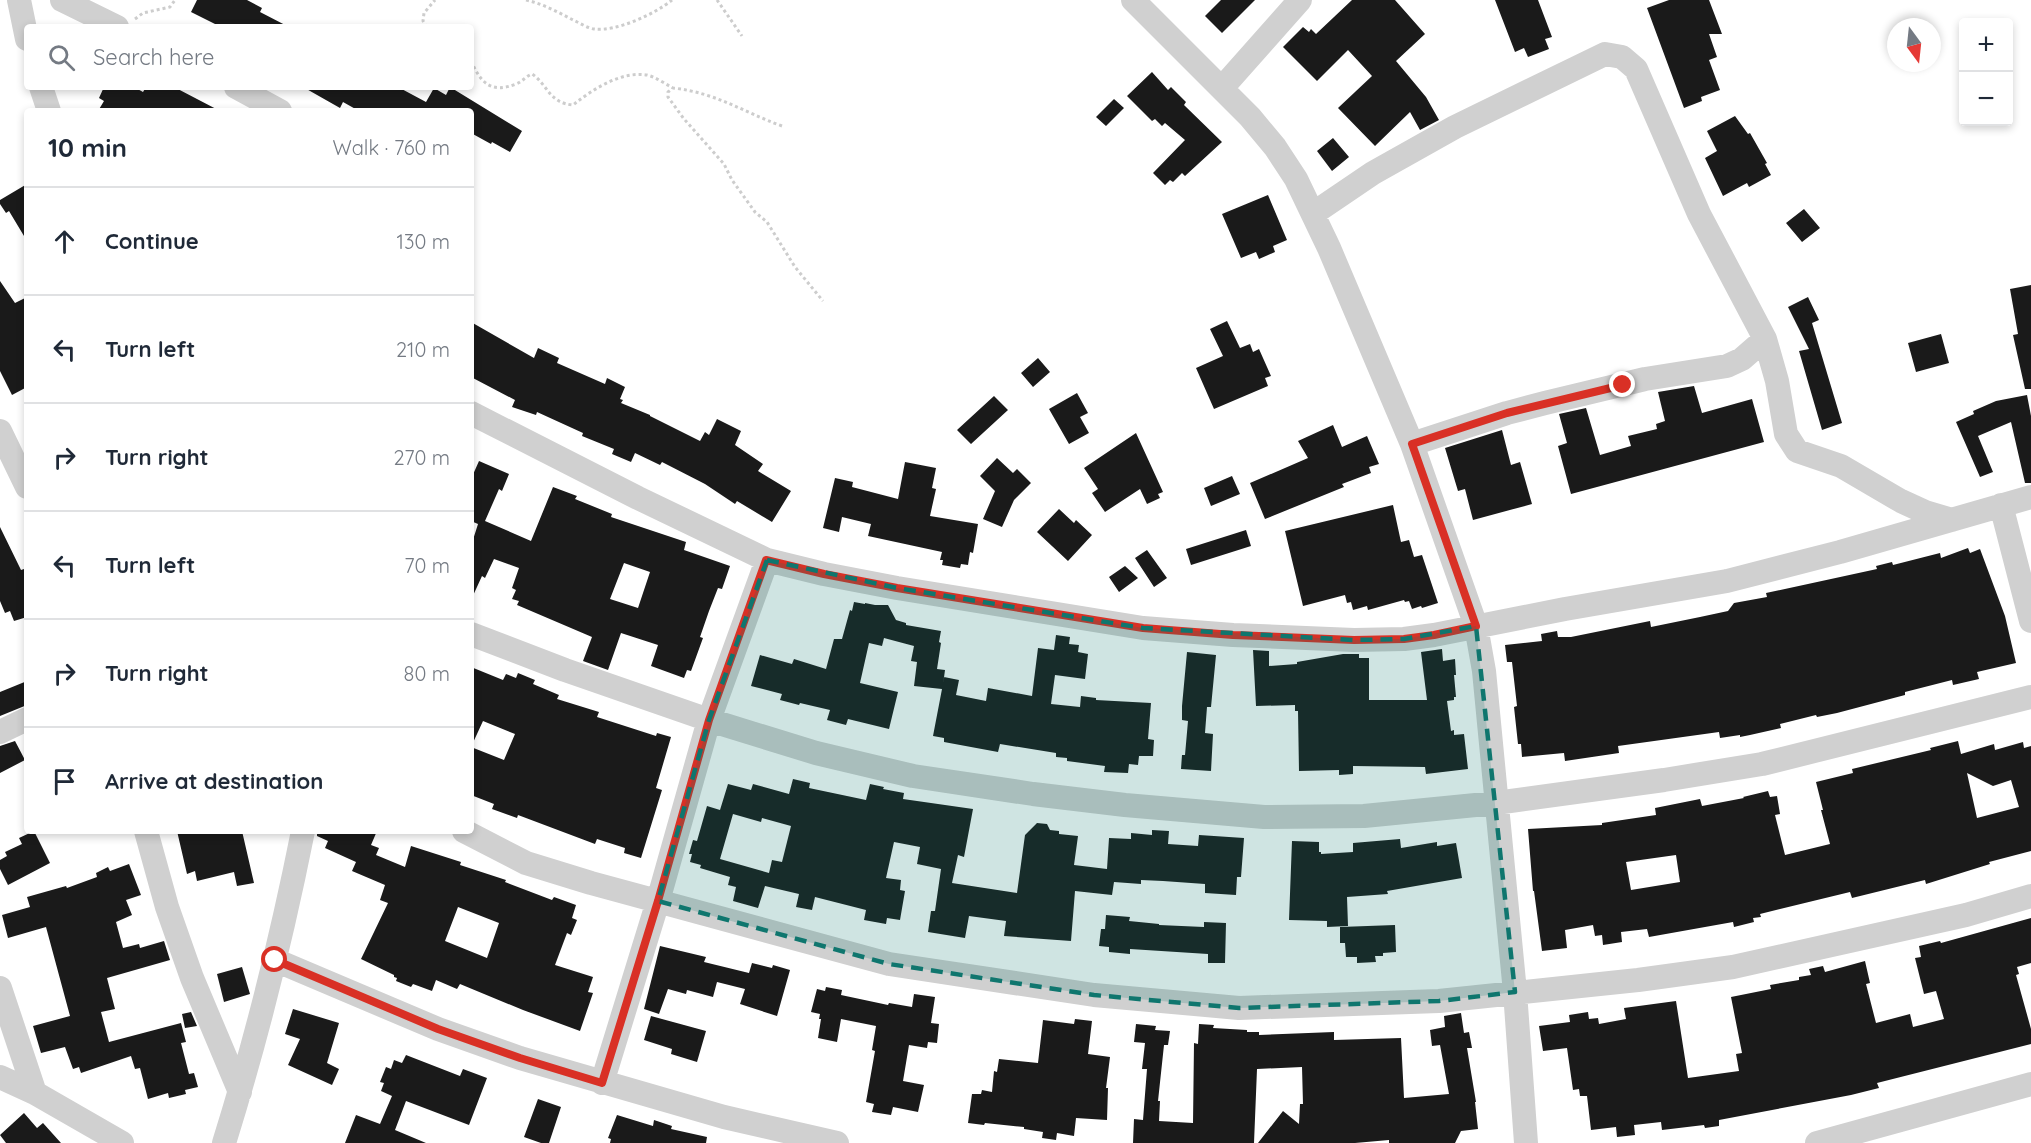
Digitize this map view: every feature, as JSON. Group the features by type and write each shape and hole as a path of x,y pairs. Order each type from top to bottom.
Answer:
{"street":[{"path":"19,0 24,24"},
{"path":"62,0 125,24"},
{"path":"1133,0 1250,117 1275,147 1296,179 1314,213 1412,444 1476,626 1484,671 1515,992 1526,1143"},
{"path":"1222,88 1300,0"},
{"path":"1314,213 1373,173 1455,127 1605,54 1622,57 1636,69 1699,214 1765,339 1777,381 1786,434 1797,451 1841,466 1901,501 1925,512 1953,520"},
{"path":"42,90 48,108"},
{"path":"242,90 274,108"},
{"path":"1412,444 1545,403 1645,379 1727,366 1742,359 1765,339"},
{"path":"474,415 766,560 897,588 1143,628 1233,635 1354,640 1424,637 1727,581 2031,497"},
{"path":"0,431 24,481"},
{"path":"2001,505 2031,621"},
{"path":"602,1083 658,901 709,720 766,560"},
{"path":"474,635 565,670 709,720 816,753 913,776 1125,805 1264,817 1364,816 1496,803 1664,780 1762,764 2031,697"},
{"path":"0,732 24,720"},
{"path":"147,834 167,907 192,978 240,1092"},
{"path":"224,1143 275,960 302,834"},
{"path":"470,834 526,863 889,964 1094,995 1239,1008 1439,1001 1638,980 1733,967 1966,915 2031,896"},
{"path":"275,960 438,1029 520,1058 724,1117 837,1143"},
{"path":"0,988 35,1093"},
{"path":"0,1077 35,1093 122,1143"},
{"path":"1817,1143 2031,1084"}],"path":[{"path":"125,24 143,13 170,7 175,0"},
{"path":"425,24 424,14 435,0"},
{"path":"526,0 594,29 620,26 663,8 672,0"},
{"path":"717,0 742,36"},
{"path":"474,68 477,76 492,87 498,88 519,84 532,74 547,92 566,105 573,105 589,93 618,78 649,75 673,88 716,97 782,126"},
{"path":"673,88 668,92 668,97 684,119 724,164 732,180 755,212 766,222 795,267 823,301"}],"highlighted area":[{"path":"767,560 897,588 1143,628 1354,640 1404,639 1476,626 1515,992 1439,1001 1239,1008 1094,995 889,964 658,901 709,720"}],"building":[{"path":"197,0 247,0 262,8 260,12 283,24 215,24 191,12"},
{"path":"1221,0 1255,0 1222,33 1205,16"},
{"path":"1352,0 1395,0 1425,34 1396,61 1426,97 1439,120 1420,130 1410,112 1375,146 1338,108 1372,76 1348,50 1317,81 1283,47 1303,27 1309,32 1311,29 1316,34"},
{"path":"1495,0 1538,0 1552,37 1545,39 1549,49 1528,57 1524,48 1515,52"},
{"path":"1669,0 1709,0 1722,34 1709,34 1717,57 1709,60 1720,90 1701,97 1702,101 1684,108 1647,8"},
{"path":"1152,72 1168,90 1171,87 1186,102 1184,105 1222,142 1185,176 1182,173 1173,182 1170,180 1165,185 1153,173 1185,140 1165,123 1162,126 1155,119 1152,121 1127,96"},
{"path":"103,90 139,90 143,92 144,90 180,90 214,108 100,108 104,101 99,98"},
{"path":"308,90 404,90 426,102 433,90 446,95 448,90 455,90 522,131 510,152 474,135 474,108 354,108 343,102 340,108"},
{"path":"1114,99 1124,108 1106,126 1096,117"},
{"path":"1735,116 1748,134 1750,133 1771,175 1749,187 1747,183 1723,196 1705,158 1717,151 1707,131"},
{"path":"1333,138 1349,157 1332,171 1317,151"},
{"path":"24,186 24,236 9,211 6,213 0,204 0,200"},
{"path":"1268,195 1287,240 1273,246 1275,252 1259,259 1256,252 1241,258 1222,214"},
{"path":"1804,209 1820,228 1802,242 1786,223"},
{"path":"0,281 15,303 24,298 24,389 12,395 0,371"},
{"path":"2031,285 2031,389 2025,389 2013,335 2018,334 2010,289"},
{"path":"1808,297 1819,320 1812,323 1842,423 1822,430 1799,351 1809,349 1788,307"},
{"path":"1227,321 1240,348 1250,344 1253,352 1259,349 1271,376 1265,378 1268,386 1214,409 1196,368 1223,356 1210,329"},
{"path":"474,324 534,358 538,348 559,358 557,363 605,384 607,378 625,387 620,399 623,400 621,403 700,441 705,432 709,435 717,419 741,431 735,445 763,464 758,471 791,491 772,522 737,501 735,504 705,484 662,462 660,465 635,453 631,462 612,454 614,449 582,436 583,433 537,412 536,415 512,407 515,400 474,379"},
{"path":"1941,334 1949,363 1916,372 1908,343"},
{"path":"1038,358 1050,372 1033,387 1021,373"},
{"path":"1694,386 1702,413 1752,399 1764,442 1571,494 1558,446 1567,443 1559,414 1586,408 1600,455 1631,446 1628,436 1657,429 1656,424 1665,421 1658,392"},
{"path":"1077,393 1088,413 1080,417 1089,433 1069,444 1049,409"},
{"path":"2027,395 2031,416 2031,483 2025,483 2011,422 1978,436 1993,472 1980,477 1956,422 1974,414 1973,411 1996,401"},
{"path":"994,396 1008,410 971,444 957,430"},
{"path":"1333,425 1342,447 1367,436 1379,464 1369,467 1371,473 1342,484 1344,487 1265,519 1250,483 1308,458 1298,441"},
{"path":"1502,430 1511,465 1520,462 1532,504 1473,520 1465,489 1458,491 1445,448"},
{"path":"1136,433 1163,492 1158,494 1160,498 1147,504 1140,489 1105,512 1092,493 1098,489 1084,468"},
{"path":"997,458 1013,473 1017,469 1031,483 1014,500 1002,527 983,519 995,491 980,476"},
{"path":"479,461 509,474 502,491 499,489 485,521 531,541 553,487 577,496 575,499 612,514 611,517 686,542 684,550 730,566 722,589 718,588 709,611 700,637 703,638 691,671 687,670 684,678 651,666 658,645 621,633 608,670 583,661 592,637 517,605 519,601 512,599 516,590 512,588 519,568 494,559 485,578 482,576 474,593 474,537 478,524 474,522 474,472","holes":["624,563 650,572 638,608 610,599"]},
{"path":"905,462 936,468 932,488 936,489 930,516 978,524 973,553 970,552 968,565 961,564 960,568 942,565 943,560 940,560 942,552 868,536 871,524 842,517 839,532 823,528 835,478 853,482 852,487 898,499"},
{"path":"1232,476 1240,494 1211,506 1204,488"},
{"path":"1393,505 1401,542 1409,540 1414,557 1422,555 1438,603 1412,609 1409,601 1404,600 1368,610 1367,606 1353,610 1351,602 1347,603 1345,595 1303,606 1285,531"},
{"path":"1059,509 1074,523 1076,520 1092,535 1068,561 1037,532"},
{"path":"0,527 21,570 24,569 24,618 14,621 10,611 5,613 0,601"},
{"path":"1246,530 1251,546 1191,565 1186,549"},
{"path":"1968,548 1970,553 1980,549 2005,616 2016,663 1977,672 1979,679 1953,685 1952,680 1905,692 1905,695 1837,713 1817,717 1816,715 1780,724 1781,728 1740,737 1740,735 1720,738 1719,732 1618,746 1619,753 1565,761 1564,753 1522,757 1521,744 1518,744 1514,707 1517,706 1512,662 1507,662 1505,645 1542,641 1541,634 1557,631 1558,637 1571,637 1650,621 1651,627 1700,617 1728,611 1734,603 1767,597 1766,593 1877,569 1876,566 1892,562 1893,565 1940,553 1941,558"},
{"path":"1147,550 1167,578 1154,587 1135,558"},
{"path":"1125,566 1138,578 1119,592 1109,577"},
{"path":"854,602 888,605 896,620 906,625 941,631 937,669 945,670 944,677 959,680 956,695 986,701 988,688 1032,696 1038,648 1054,650 1056,635 1070,637 1069,644 1079,645 1078,652 1088,654 1085,679 1055,675 1051,704 1080,707 1081,696 1096,698 1096,700 1151,703 1148,739 1154,740 1153,756 1139,756 1138,765 1129,764 1128,773 1104,772 1105,766 1067,761 1067,758 1056,757 1056,753 1000,744 998,752 944,742 944,738 933,736 942,689 914,686 917,662 911,661 914,646 884,638 882,646 869,643 860,683 898,692 889,729 848,719 846,725 827,720 830,710 780,700 782,694 751,686 760,655 792,664 794,659 826,669 834,639 842,639"},
{"path":"1442,649 1443,661 1455,659 1456,697 1454,700 1447,701 1451,731 1454,730 1454,735 1464,734 1468,769 1426,774 1425,767 1353,766 1353,774 1339,775 1339,770 1299,771 1298,711 1295,711 1295,705 1256,706 1253,650 1269,651 1269,666 1297,664 1297,662 1343,654 1359,654 1359,658 1369,658 1369,700 1427,700 1421,652"},
{"path":"1187,652 1216,655 1211,707 1207,707 1205,733 1213,734 1211,771 1181,769 1182,755 1185,755 1188,721 1182,720"},
{"path":"474,668 503,680 506,674 516,678 518,673 535,680 533,684 559,695 557,699 599,712 597,717 656,736 657,733 671,737 656,788 662,790 641,858 624,853 625,848 597,839 595,844 518,815 517,818 492,809 494,804 474,796 474,748 504,760 515,734 483,721 474,740"},
{"path":"24,682 24,706 0,716 0,692"},
{"path":"15,741 24,761 0,773 0,746"},
{"path":"1958,741 1961,754 1994,744 1995,750 2023,742 2024,748 2031,746 2031,851 1989,862 1990,864 1926,884 1925,880 1852,898 1850,892 1760,914 1761,917 1753,918 1754,922 1734,927 1733,922 1649,937 1647,929 1621,932 1622,942 1603,945 1602,935 1595,936 1593,925 1565,930 1567,948 1542,951 1533,891 1528,829 1602,825 1602,823 1656,815 1655,808 1700,799 1702,806 1768,791 1770,797 1777,796 1780,814 1775,815 1785,855 1830,844 1816,782 1853,773 1852,769 1931,750 1930,748","holes":["1967,773 1993,786 2011,780 2019,807 1977,818","1676,855 1680,882 1631,890 1626,862"]},
{"path":"793,779 810,783 809,788 866,800 870,784 904,793 903,799 973,809 964,857 958,855 952,883 1017,893 1025,835 1037,823 1047,824 1050,830 1059,831 1059,834 1078,836 1074,865 1107,869 1109,838 1131,839 1131,833 1152,835 1152,830 1169,831 1168,844 1198,846 1199,835 1244,838 1241,877 1237,877 1236,895 1205,893 1205,884 1141,880 1141,884 1114,882 1112,895 1075,891 1071,941 1004,936 1006,921 969,916 965,938 928,932 931,911 935,911 941,869 917,864 920,847 894,842 886,878 901,880 900,890 905,891 900,920 887,918 886,924 864,920 866,910 815,897 812,910 796,907 799,894 765,886 758,908 733,901 736,887 728,885 730,877 700,868 701,865 690,862 692,854 689,854 693,840 697,841 707,806 720,810 728,784 751,790 753,784 789,794","holes":["733,814 761,822 762,818 791,826 782,862 772,860 769,873 720,859"]},
{"path":"28,834 36,834 50,863 8,885 0,869 0,860 7,856 5,852 22,844 19,838"},
{"path":"178,834 243,834 254,883 237,886 234,872 197,881 195,871 187,874"},
{"path":"317,834 376,834 371,845 379,848 376,855 405,867 411,846 461,862 460,865 506,880 505,882 552,900 554,897 576,905 572,918 577,920 571,935 567,933 555,965 593,977 588,992 593,993 580,1031 460,984 457,989 436,980 432,991 413,984 411,987 396,981 397,978 394,975 361,959 388,903 380,900 385,885 352,871 356,862 325,848 328,841","holes":["458,907 499,923 487,958 445,941"]},
{"path":"1400,839 1401,848 1437,842 1437,846 1456,843 1462,878 1387,891 1388,894 1347,897 1348,926 1327,927 1327,921 1289,920 1292,841 1319,842 1321,854 1353,852 1353,843"},
{"path":"129,864 141,895 126,900 132,915 116,922 123,948 139,944 140,948 164,941 170,960 107,978 115,1009 101,1012 109,1042 181,1023 186,1042 181,1043 189,1074 194,1073 198,1087 185,1090 186,1094 169,1098 168,1093 148,1099 140,1068 135,1069 131,1056 81,1073 79,1067 73,1069 65,1047 41,1053 33,1026 70,1016 46,927 8,938 2,915 30,907 27,897 66,886 67,888 97,877 96,873 108,867 110,871"},
{"path":"1106,915 1130,917 1129,921 1159,925 1204,927 1204,922 1226,923 1225,963 1208,963 1208,954 1130,949 1130,954 1109,952 1109,947 1099,946 1101,929 1105,929"},
{"path":"2031,918 2031,963 2017,967 2019,974 2016,975 2031,1029 2031,1044 1877,1083 1879,1088 1719,1120 1719,1126 1705,1128 1704,1125 1662,1130 1661,1122 1634,1125 1635,1135 1617,1137 1616,1127 1591,1130 1587,1096 1580,1096 1579,1089 1573,1090 1567,1048 1543,1051 1539,1026 1570,1022 1569,1015 1588,1012 1589,1019 1598,1018 1599,1024 1626,1019 1624,1008 1676,1001 1688,1078 1739,1071 1736,1054 1742,1053 1731,997 1771,989 1770,985 1799,980 1799,977 1811,975 1809,969 1823,966 1825,972 1865,961 1870,983 1866,984 1876,1023 1910,1014 1913,1027 1944,1019 1936,991 1924,994 1915,958 1921,957 1919,946 1940,941 1941,943"},
{"path":"1395,925 1396,952 1375,956 1376,962 1357,963 1357,957 1346,957 1345,943 1340,943 1340,927"},
{"path":"660,946 706,957 704,962 749,973 752,963 772,968 773,965 790,970 777,1016 740,1004 745,989 717,982 713,997 687,990 686,994 668,989 659,1014 644,1009"},
{"path":"242,967 250,994 224,1002 217,974"},
{"path":"826,987 842,990 841,995 888,1005 889,1003 912,1007 914,994 935,997 931,1023 939,1024 937,1043 928,1042 927,1048 909,1045 903,1081 924,1085 918,1112 893,1107 891,1115 872,1112 874,1104 866,1102 875,1051 872,1050 876,1026 841,1019 837,1042 818,1038 820,1014 811,1012 817,989 825,991"},
{"path":"293,1009 339,1023 327,1063 339,1069 332,1085 288,1065 300,1039 285,1034"},
{"path":"191,1012 197,1026 185,1028 182,1014"},
{"path":"1461,1013 1464,1033 1469,1032 1472,1048 1467,1048 1478,1129 1461,1131 1455,1143 1389,1143 1389,1140 1355,1143 1258,1143 1283,1111 1299,1124 1300,1104 1303,1104 1302,1067 1257,1069 1254,1143 1133,1143 1134,1119 1143,1120 1147,1069 1142,1069 1145,1043 1134,1042 1136,1024 1156,1026 1155,1030 1170,1031 1168,1045 1164,1045 1158,1101 1160,1101 1159,1121 1193,1123 1194,1043 1198,1044 1199,1024 1214,1025 1213,1028 1259,1032 1259,1035 1334,1032 1334,1040 1401,1038 1404,1098 1449,1094 1440,1045 1432,1046 1430,1030 1445,1027 1444,1016"},
{"path":"651,1016 706,1031 697,1062 671,1054 672,1049 644,1040"},
{"path":"1075,1019 1092,1021 1088,1054 1110,1057 1106,1088 1108,1088 1107,1120 1076,1118 1074,1136 1057,1133 1056,1140 1042,1138 1043,1132 1024,1129 1024,1127 968,1123 972,1094 981,1094 982,1090 992,1092 994,1071 997,1072 999,1059 1038,1063 1043,1020 1074,1024"},
{"path":"406,1055 460,1076 463,1069 487,1078 469,1125 406,1101 395,1130 426,1143 345,1143 356,1115 380,1124 392,1096 381,1091 384,1083 380,1082 386,1067 391,1069 394,1060 402,1063"},
{"path":"538,1099 561,1107 549,1143 541,1143 524,1137"},
{"path":"24,1113 37,1128 43,1123 61,1143 6,1143 0,1135"},
{"path":"617,1115 653,1126 654,1120 672,1126 671,1129 707,1137 706,1143 610,1143 611,1139 608,1138"}],"route":[{"path":"275,960 438,1029 520,1058 602,1083 658,901 709,720 766,560 897,588 1143,628 1233,635 1354,640 1404,639 1434,635 1476,626 1412,444 1507,413 1623,385"}]}
